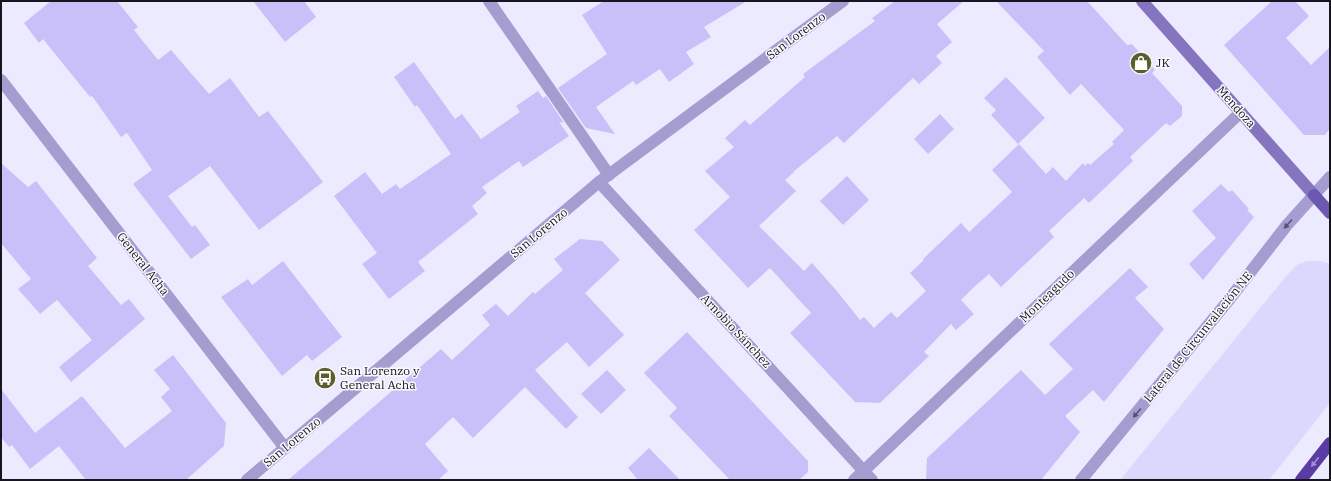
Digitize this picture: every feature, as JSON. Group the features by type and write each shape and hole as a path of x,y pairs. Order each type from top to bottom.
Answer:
{"highway":[{"path":"1301,480 1330,443"}],"main road":[{"name":"Mendoza","path":"1142,1 1330,213"}],"street":[{"name":"Arnobio Sánchez","path":"490,1 604,178 872,480"},
{"name":"San Lorenzo","path":"247,480 604,178 843,1"},
{"name":"General Acha","path":"1,80 285,448"},
{"name":"Monteagudo","path":"854,480 1241,112"},
{"name":"Lateral de Circunvalación NE","path":"1081,480 1228,301 1287,225 1330,177"}],"shaded area":[{"path":"1307,261 1320,261 1330,264 1330,403 1269,480 1120,480 1288,274 1297,265"}],"building":[{"path":"51,1 117,1 138,27 134,30 158,60 171,50 209,94 230,78 259,117 268,111 323,182 259,230 210,166 168,196 192,227 195,225 210,245 191,259 133,184 152,170 127,133 121,137 92,96 90,97 43,39 39,43 24,23"},
{"path":"253,1 304,1 316,17 285,42"},
{"path":"604,1 747,1 704,27 711,37 686,52 694,64 669,82 660,69 636,85 633,81 596,107 615,134 586,128 558,88 607,54 582,15"},
{"path":"895,1 964,1 937,24 952,42 936,56 942,63 919,84 913,78 844,143 837,136 793,172 785,180 796,191 759,226 804,271 812,263 860,320 864,317 874,328 891,312 897,318 926,291 910,273 924,260 923,259 961,223 969,232 1012,192 992,170 1019,144 1046,174 1053,167 1066,181 1083,163 1085,166 1088,163 1090,165 1114,144 1112,142 1124,130 1081,84 1070,95 1037,57 1044,51 996,1 1087,1 1127,45 1132,44 1155,70 1152,73 1182,106 1182,116 1170,126 1166,123 1130,157 1133,161 1089,203 1084,198 1049,231 1054,237 1001,287 989,274 974,287 961,300 974,314 956,330 951,324 924,352 929,356 880,403 855,402 790,333 811,313 770,268 748,288 694,230 730,197 705,171 734,147 725,138 745,120 750,125 805,77 803,74 875,21 872,18"},
{"path":"1272,1 1295,1 1309,16 1286,38 1311,65 1330,47 1330,128 1325,135 1304,135 1224,45"},
{"path":"414,62 455,119 462,114 481,139 520,112 516,106 538,91 543,98 546,96 564,123 559,122 569,136 523,167 519,161 482,187 487,193 472,206 478,214 418,262 425,271 389,299 362,264 377,253 334,196 365,172 382,194 396,184 400,189 451,154 417,105 415,107 394,77"},
{"path":"1006,77 1045,118 1018,144 991,115 996,110 984,98"},
{"path":"940,114 954,129 928,154 914,139"},
{"path":"1,163 28,187 36,181 97,258 88,266 121,305 129,299 145,319 71,382 59,367 92,340 57,300 40,314 18,289 31,279 1,243"},
{"path":"847,176 869,200 843,225 820,201"},
{"path":"1221,184 1229,192 1232,190 1254,217 1203,280 1189,264 1216,238 1192,211"},
{"path":"580,239 602,241 620,260 585,293 624,335 589,367 567,342 535,370 578,417 566,429 525,387 473,438 453,417 425,444 448,471 438,480 288,480 441,349 452,360 490,325 482,315 496,304 508,316 533,292 535,294 563,270 554,259"},
{"path":"283,261 342,337 312,361 307,355 282,376 221,297 248,279 252,285"},
{"path":"1130,268 1148,287 1135,298 1164,329 1104,402 1093,390 1065,416 1080,432 1041,480 926,480 927,458 1021,370 1045,395 1073,369 1049,344"},
{"path":"687,332 808,461 808,472 799,480 730,480 669,416 677,408 644,373"},
{"path":"173,355 226,423 224,446 186,480 86,480 59,446 30,469 12,445 9,447 1,437 1,389 35,433 82,396 125,448 172,411 161,397 170,389 154,370"},
{"path":"607,370 626,390 601,414 581,394"},
{"path":"649,448 680,480 638,480 628,468"}],"place":[{"name":"JK","path":"1141,63"},
{"name":"San Lorenzo y General Acha","path":"325,378"}]}
